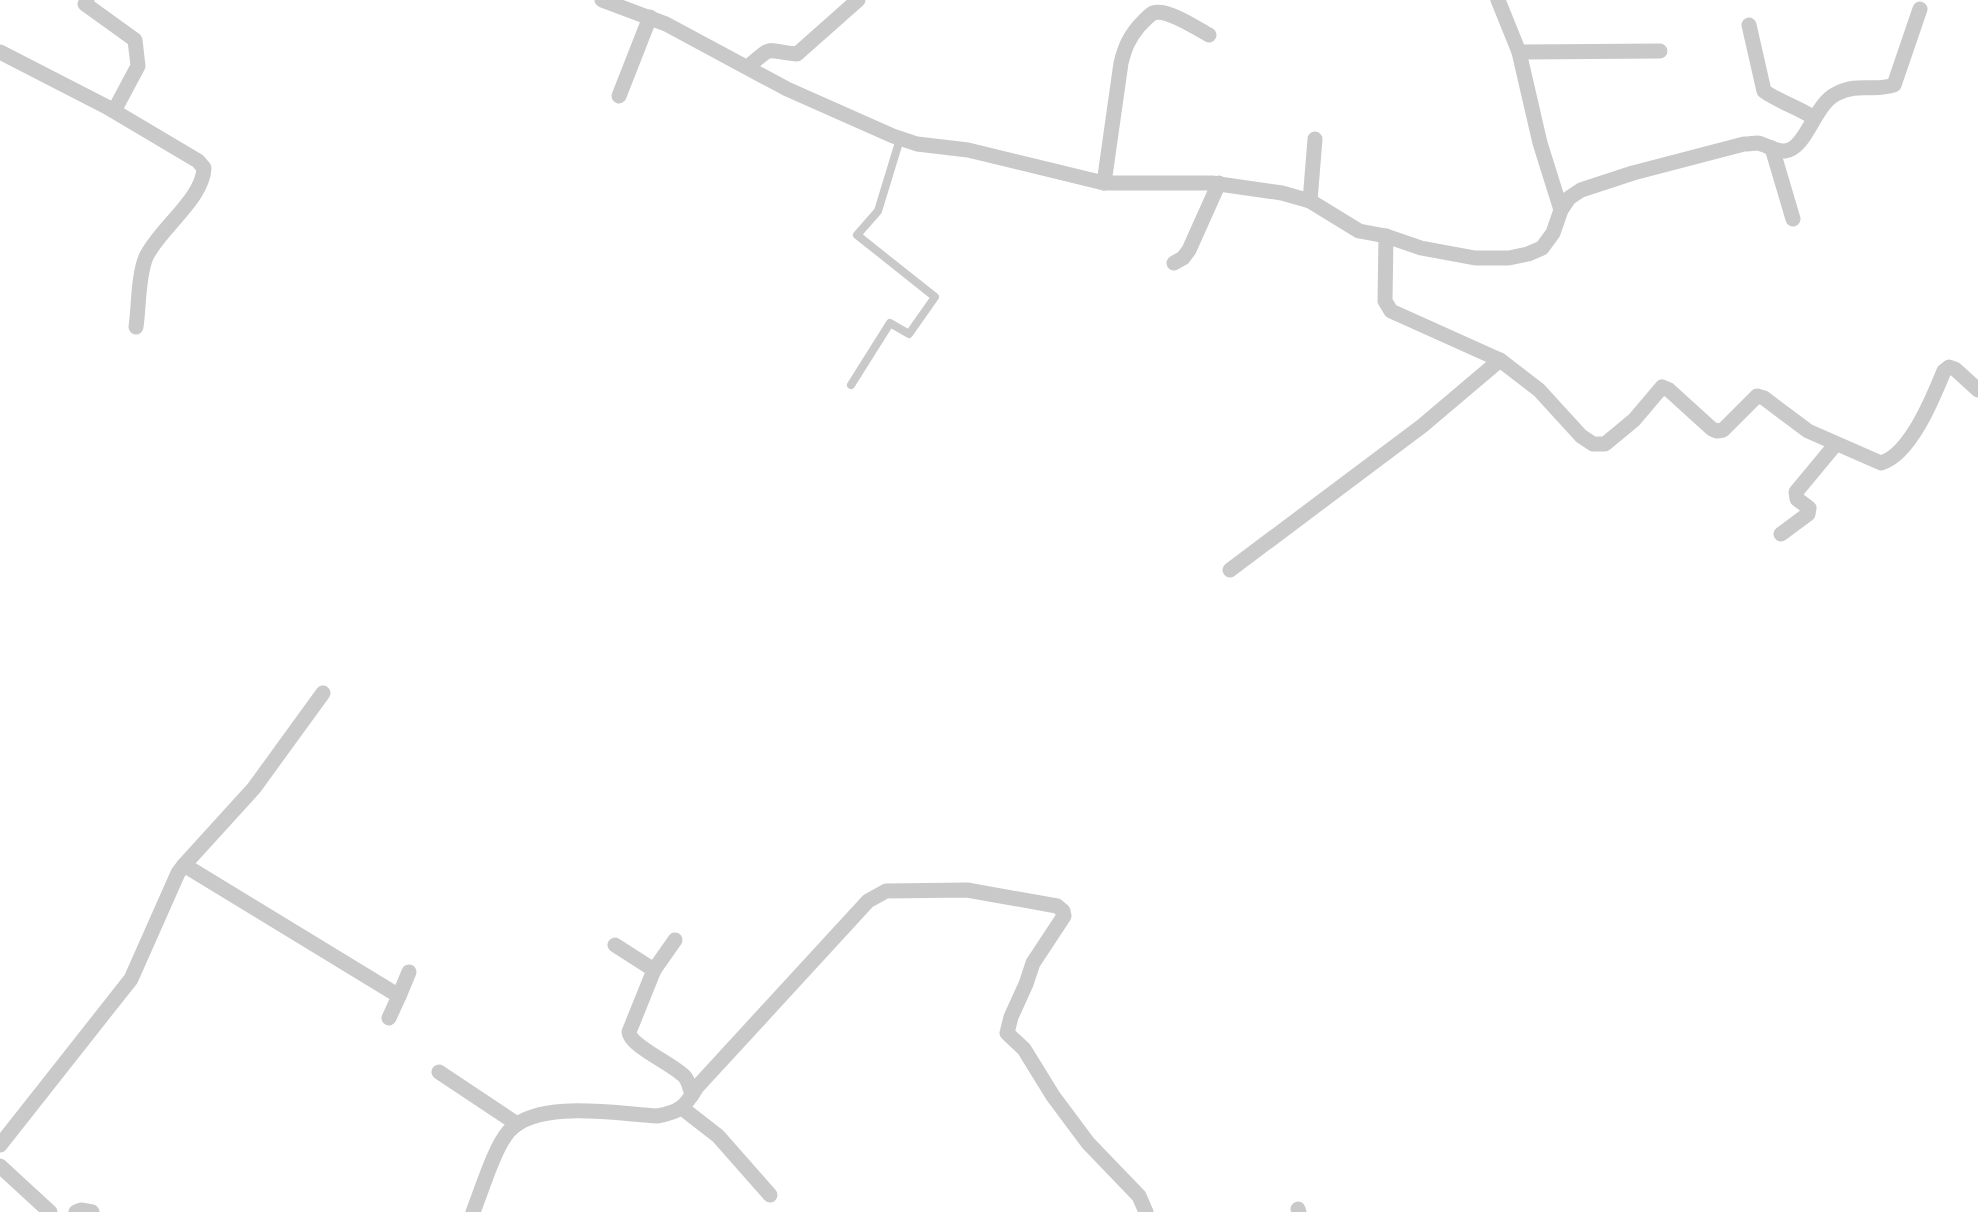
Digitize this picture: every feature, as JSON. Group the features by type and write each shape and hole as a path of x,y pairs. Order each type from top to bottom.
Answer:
{"street":[{"path":"87,0 85,4 135,40 138,66 114,111"},
{"path":"602,0 637,5 650,17 787,89 900,139 918,144 968,150 1104,183 1219,183 1282,193 1310,201 1359,231 1386,236 1421,248 1475,258 1509,258 1542,248 1553,233 1561,210 1569,198 1581,190 1633,173 1744,144 1757,143 1784,151 1797,146 1827,100 1836,94 1853,87 1894,85 1920,9"},
{"path":"748,67 770,49 797,54 858,0"},
{"path":"1498,0 1520,52 1540,143 1561,210"},
{"path":"1104,183 1121,63 1130,36 1152,14 1161,12 1170,14 1209,35"},
{"path":"619,96 650,17"},
{"path":"1749,25 1764,91 1776,100 1789,104 1814,118"},
{"path":"1520,52 1659,51"},
{"path":"0,52 114,111 198,161 204,168 203,176 193,195 166,228 146,258 136,327"},
{"path":"1310,201 1315,139"},
{"path":"1772,148 1793,219"},
{"path":"1174,263 1183,258 1189,250 1219,183"},
{"path":"1386,236 1384,300 1391,311 1500,360 1539,390 1581,436 1593,444 1605,444 1634,420 1662,387 1669,390 1712,429 1723,430 1757,396 1808,431 1835,445 1881,463 1889,461 1901,452 1930,402 1944,371 1949,367 1955,369 1978,390"},
{"path":"1230,570 1422,426 1500,360"},
{"path":"1781,534 1809,514 1809,508 1797,499 1796,492 1835,445"},
{"path":"0,1145 130,979 178,873 254,788 323,693"},
{"path":"184,865 399,996"},
{"path":"473,1212 502,1140 517,1124 552,1111 657,1116 682,1108 697,1087 868,901 880,893 967,890 1056,906 1063,911 1064,916 1033,963 1011,1017 1007,1034 1024,1049 1053,1096 1088,1143 1139,1196 1146,1212"},
{"path":"675,940 654,970 629,1037 635,1044 659,1057 685,1077 692,1095"},
{"path":"615,945 654,970"},
{"path":"389,1018 409,972"},
{"path":"439,1072 517,1124"},
{"path":"682,1108 718,1136 770,1195"},
{"path":"0,1166 50,1212"},
{"path":"76,1212 81,1209 92,1212"}],"lane":[{"path":"851,385 890,323 909,334 935,297 857,235 878,211 900,139"}]}
